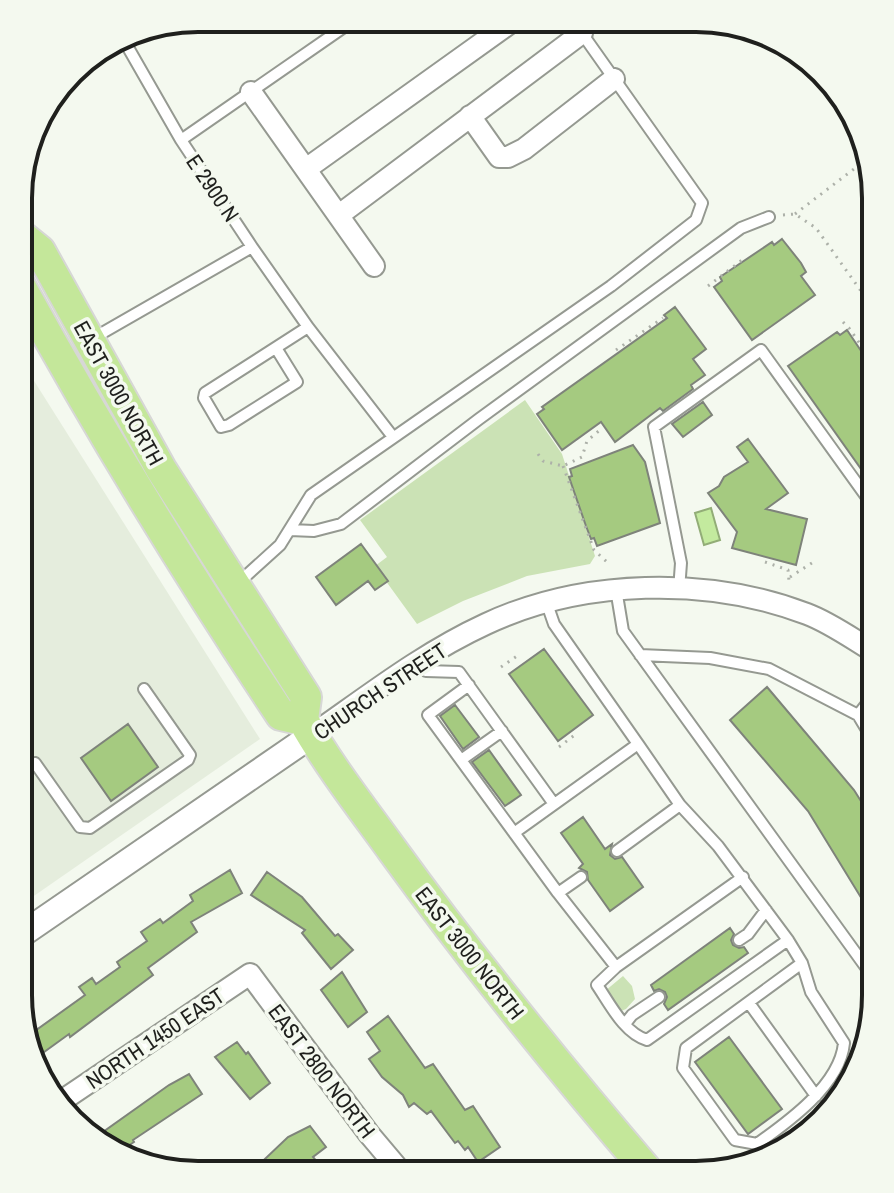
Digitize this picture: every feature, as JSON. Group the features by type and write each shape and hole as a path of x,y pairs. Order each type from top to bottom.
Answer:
{"main road":[{"name":"EAST 3000 NORTH","path":"32,245 40,251 161,469 306,697 307,728"},
{"name":"EAST 3000 NORTH","path":"32,308 212,611 281,715 307,728 420,889 545,1051 639,1161"}],"street":[{"path":"306,169 497,32"},
{"path":"339,215 470,116 572,32"},
{"path":"470,116 499,157 508,157 524,149 614,79"},
{"path":"251,92 374,266"},
{"name":"CHURCH STREET","path":"32,927 307,728 486,624 546,601 582,592 616,589 725,592 808,614 862,645"},
{"name":"NORTH 1450 EAST","path":"67,1097 250,974"},
{"name":"EAST 2800 NORTH","path":"250,974 369,1134 385,1161"}],"lane":[{"name":"E 2900 N","path":"89,341 252,247 181,140 337,32"},
{"path":"236,586 280,545 311,495 611,286 696,220 702,203 581,32"},
{"path":"128,48 181,140"},
{"path":"290,530 314,531 341,524 741,228 769,217"},
{"path":"252,247 308,327 393,437"},
{"path":"276,348 297,382 221,427 204,398 205,393 308,327"},
{"path":"679,590 681,563 654,427 761,350 862,491"},
{"path":"616,589 623,631 862,962"},
{"path":"546,601 554,624 680,805 743,877 788,940 802,963 811,992 844,1043 844,1052 816,1096 801,1113 757,1144 735,1140 683,1068 686,1048 802,963"},
{"path":"640,655 710,658 769,669 858,715 862,722"},
{"path":"410,666 426,671 459,672 554,804"},
{"path":"469,685 428,715 616,967"},
{"path":"35,763 80,827 90,828 188,760 189,750 144,689"},
{"path":"858,715 862,710"},
{"path":"461,760 502,731"},
{"path":"514,833 638,744"},
{"path":"617,851 680,805"},
{"path":"558,893 581,877"},
{"path":"743,877 616,967 597,985 625,1024 647,1040 788,940"},
{"path":"739,940 748,934 766,910"},
{"path":"625,1024 632,1015 659,997"},
{"path":"749,1003 816,1096"}],"path":[{"path":"769,217 795,214 858,165"},
{"path":"795,214 816,228 862,292"},
{"path":"708,286 746,257"},
{"path":"616,350 663,318"},
{"path":"843,322 862,348"},
{"path":"538,454 543,461 563,466 582,457 587,441 601,429"},
{"path":"563,466 594,550 608,563"},
{"path":"765,562 785,567 789,579 815,561"},
{"path":"501,667 520,654"},
{"path":"559,747 576,734"}],"shaded area":[{"path":"32,378 260,739 32,897"},
{"path":"525,400 562,454 595,556 590,564 527,576 463,601 417,624 375,566 387,557 360,520"},
{"path":"711,508 720,540 704,545 695,513"},
{"path":"623,976 632,986 635,999 621,1011 605,991"}],"building":[{"path":"782,239 801,263 806,272 801,276 815,295 752,340 714,287 722,281 720,277 772,242 774,245"},
{"path":"675,307 706,349 693,359 705,375 691,385 693,389 663,411 660,408 615,442 601,422 562,450 537,414 544,409 542,407 667,318 664,315"},
{"path":"847,330 862,352 862,470 788,366 837,332 840,335"},
{"path":"703,402 712,415 683,437 672,424"},
{"path":"748,439 788,493 766,509 807,519 796,565 732,548 737,532 708,493 719,486 724,477 748,462 737,447"},
{"path":"633,445 645,462 660,523 597,546 586,526 569,477 572,476 570,469"},
{"path":"361,544 388,581 375,590 368,581 336,605 316,577"},
{"path":"544,649 593,715 558,741 509,674"},
{"path":"767,687 854,790 862,803 862,899 808,811 730,720"},
{"path":"455,705 479,737 463,749 440,716"},
{"path":"128,724 158,767 111,801 81,758"},
{"path":"489,750 521,795 505,806 472,762"},
{"path":"583,817 605,849 612,844 610,855 615,859 622,857 643,887 610,911 588,880 587,872 579,868 583,864 561,833"},
{"path":"230,870 242,893 191,922 197,932 148,968 153,975 70,1037 69,1034 43,1053 36,1030 85,995 79,987 92,978 96,984 120,967 117,962 147,941 141,932 160,919 163,923 193,901 190,895"},
{"path":"267,872 302,897 335,936 338,934 353,950 331,969 302,933 305,930 251,895"},
{"path":"730,928 734,934 731,940 733,945 744,947 748,953 668,1010 664,1004 667,997 665,992 659,989 654,991 651,985"},
{"path":"342,972 367,1012 348,1027 321,990"},
{"path":"388,1016 425,1068 433,1064 465,1110 473,1106 500,1147 477,1161 468,1147 465,1150 458,1141 455,1143 431,1111 427,1114 414,1103 409,1107 403,1095 382,1077 369,1059 380,1051 367,1032"},
{"path":"729,1037 782,1109 748,1134 695,1062"},
{"path":"237,1042 270,1083 250,1099 215,1057"},
{"path":"189,1074 202,1094 129,1146 104,1131"},
{"path":"310,1126 326,1147 313,1157 316,1161 263,1161 288,1137"}]}
